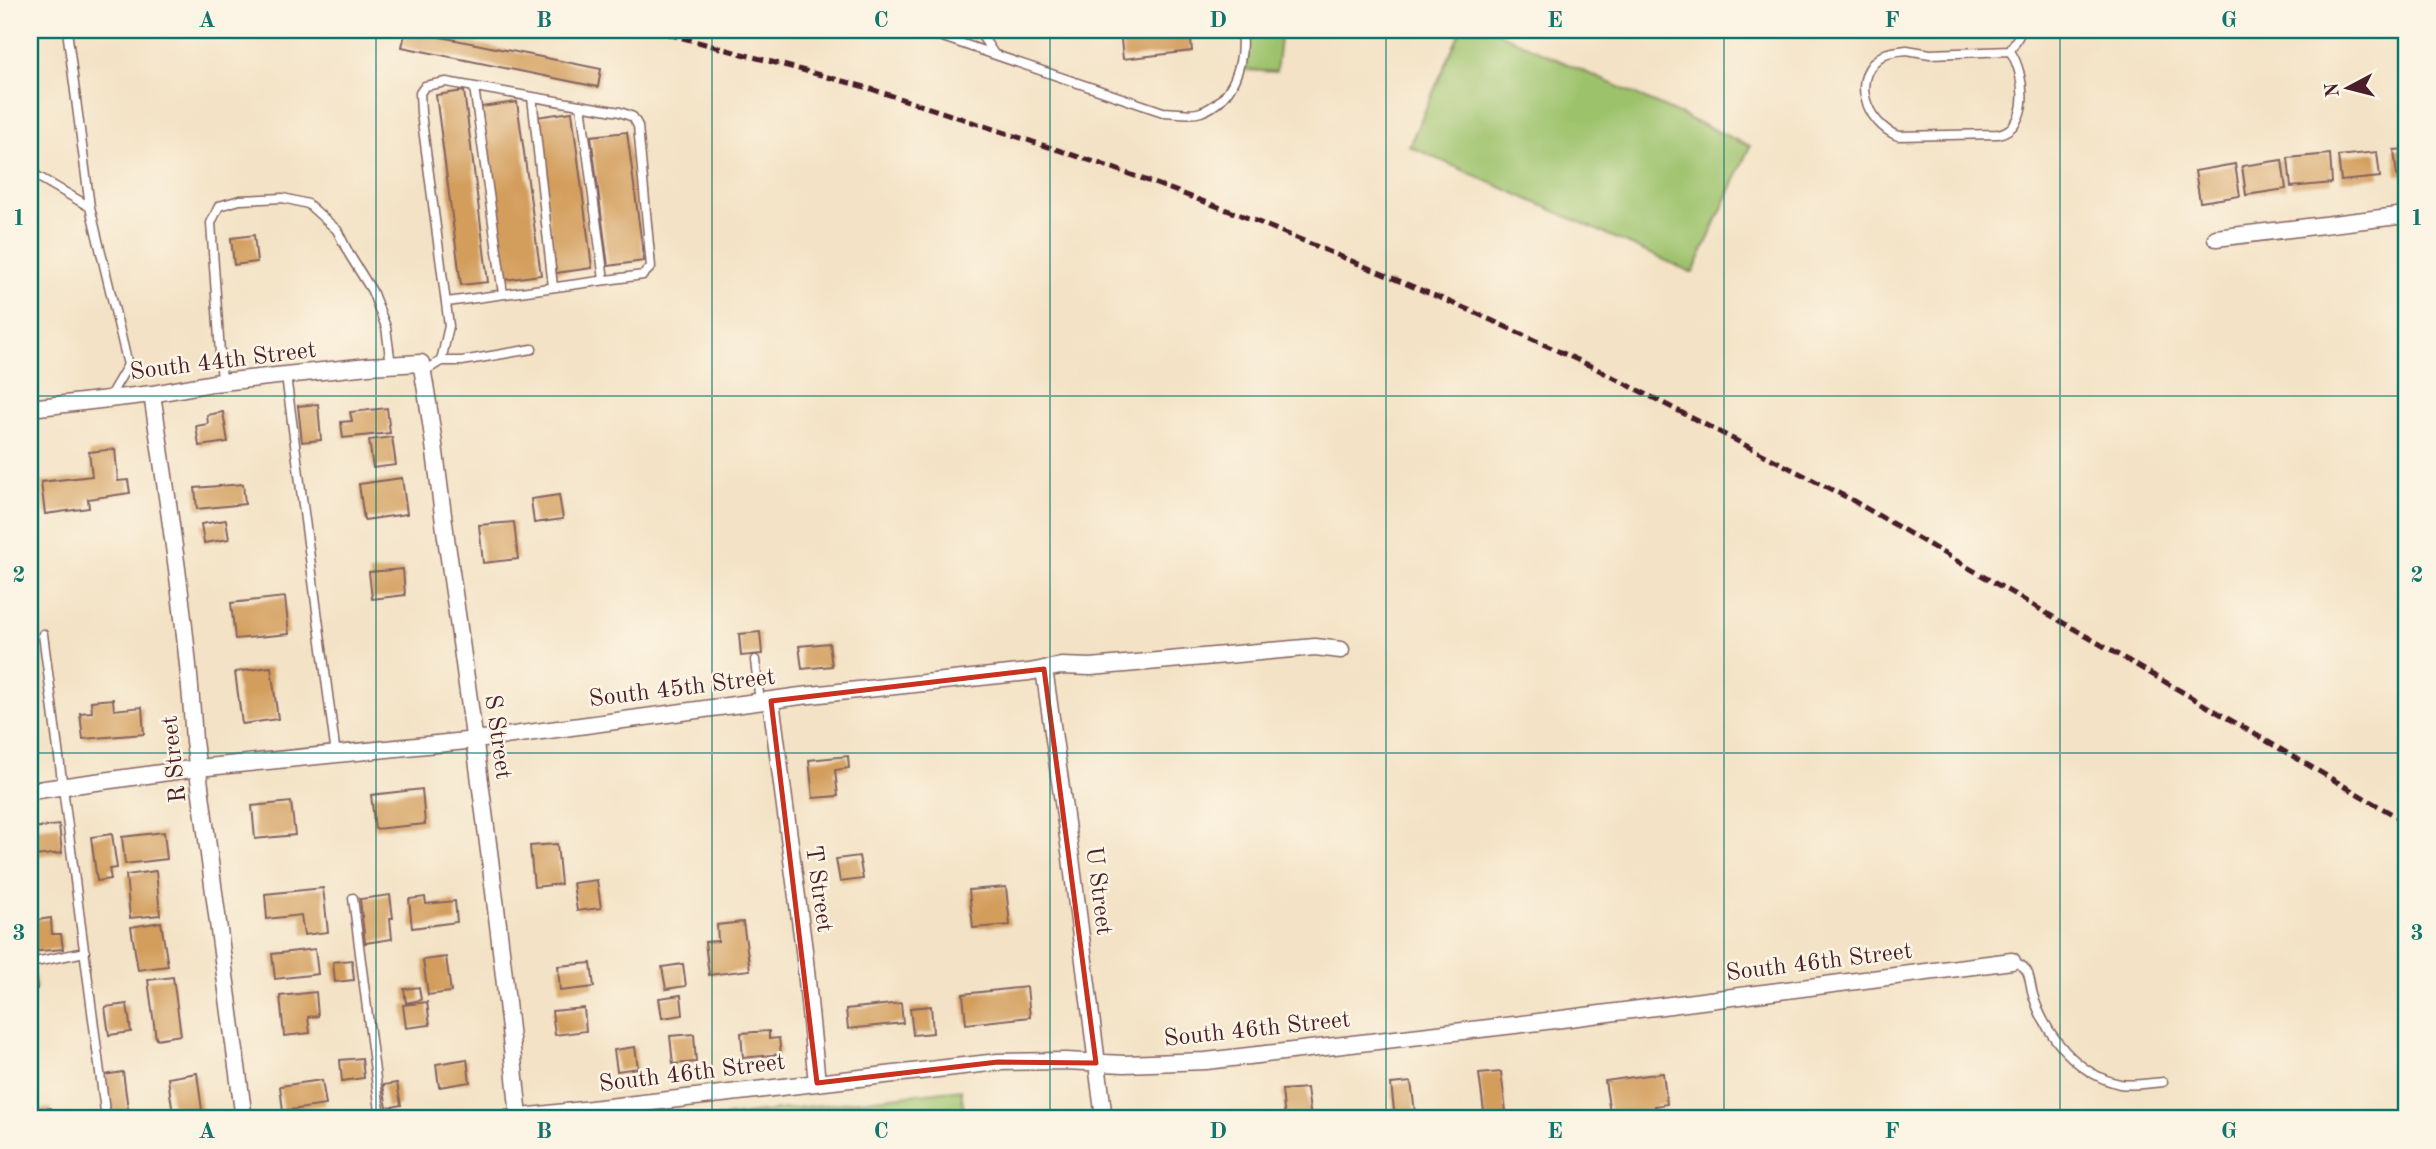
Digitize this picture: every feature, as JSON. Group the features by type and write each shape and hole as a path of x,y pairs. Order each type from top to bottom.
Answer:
{"street":[{"path":"2216,238 2406,215"},
{"name":"South 44th Street","path":"30,408 152,394 222,382 368,366 422,368"},
{"name":"S Street","path":"422,368 476,740 512,1118"},
{"name":"R Street","path":"152,394 169,503 198,768 244,1119"},
{"name":"South 45th Street","path":"30,791 198,768 476,740 699,708 1061,666 1091,667 1315,647 1340,650"},
{"name":"U Street","path":"1044,669 1104,1119"},
{"name":"T Street","path":"766,702 804,950 817,1083"},
{"name":"South 46th Street","path":"512,1118 998,1062 1066,1060 1124,1064 1206,1061 1523,1024 2012,961"}],"lane":[{"path":"67,30 90,207 128,365 107,399"},
{"path":"922,30 1163,112 1199,113 1224,98 1238,72 1241,30"},
{"path":"978,30 994,54"},
{"path":"2010,51 2022,30"},
{"path":"1907,50 1930,54 2010,51 2021,75 2022,99 2020,111 2012,126 2005,132 1898,136 1876,123 1870,113 1866,102 1866,80 1870,68 1889,52 1907,50"},
{"path":"441,361 449,326 421,113 421,93 425,86 446,82 621,112 633,117 638,127 651,267 643,275 446,302"},
{"path":"474,87 503,294"},
{"path":"532,97 553,288"},
{"path":"581,105 604,280"},
{"path":"30,172 90,207"},
{"path":"222,382 211,223 219,206 240,200 283,198 308,204 337,230 372,290 386,327 391,365"},
{"path":"422,368 441,361 462,361 532,349"},
{"path":"286,376 336,755"},
{"path":"43,634 106,1119"},
{"path":"755,660 766,702"},
{"path":"353,898 381,1119"},
{"path":"30,963 85,952"},
{"path":"2012,961 2022,965 2027,971 2039,1012 2078,1064 2093,1075 2122,1084 2163,1082"}],"highlighted area":[{"path":"1044,669 1096,1063 998,1062 817,1083 771,701"}],"green space":[{"path":"1248,30 1281,30 1276,72 1246,70"},
{"path":"1461,30 1492,30 1750,146 1693,273 1409,146"},
{"path":"961,1089 965,1119 701,1119"}],"building":[{"path":"406,30 601,69 598,87 402,47"},
{"path":"1043,30 1065,30 1065,33 1043,35"},
{"path":"1120,30 1190,30 1192,51 1123,59"},
{"path":"464,91 488,282 461,285 436,95"},
{"path":"517,102 541,275 504,280 481,107"},
{"path":"572,112 592,268 556,273 536,117"},
{"path":"627,132 644,261 608,266 591,136"},
{"path":"2406,149 2406,175 2397,176 2394,150"},
{"path":"2377,152 2380,177 2341,181 2338,156"},
{"path":"2330,154 2332,183 2291,187 2288,158"},
{"path":"2282,160 2286,189 2246,195 2242,166"},
{"path":"2235,164 2240,196 2200,202 2195,171"},
{"path":"254,235 257,262 234,265 231,238"},
{"path":"318,404 321,440 302,442 298,406"},
{"path":"387,408 390,433 343,438 341,422 352,421 350,412"},
{"path":"223,412 228,442 199,446 196,426 208,424 207,415"},
{"path":"392,437 396,465 373,468 369,440"},
{"path":"115,449 118,481 128,480 130,493 88,499 89,508 45,514 41,482 92,476 89,452"},
{"path":"402,478 407,514 364,520 359,484"},
{"path":"243,484 245,504 197,509 195,488"},
{"path":"559,495 563,519 534,523 531,499"},
{"path":"226,520 229,539 204,543 201,524"},
{"path":"514,522 518,559 483,563 479,525"},
{"path":"403,569 405,595 372,599 369,572"},
{"path":"285,597 289,634 235,639 231,603"},
{"path":"760,632 762,654 741,656 739,634"},
{"path":"829,643 832,666 802,669 799,646"},
{"path":"271,667 278,719 242,724 235,672"},
{"path":"113,699 114,710 142,707 144,734 83,739 80,713 92,712 91,701"},
{"path":"848,756 849,768 835,770 838,796 813,798 809,760"},
{"path":"422,789 425,824 375,829 371,795"},
{"path":"291,802 295,835 255,839 252,806"},
{"path":"59,825 62,853 35,856 32,828"},
{"path":"164,832 167,859 125,864 122,837"},
{"path":"112,834 117,868 109,869 111,879 97,881 91,837"},
{"path":"557,844 561,884 534,887 530,846"},
{"path":"859,856 863,879 840,882 836,859"},
{"path":"156,871 160,915 130,918 126,875"},
{"path":"597,880 601,908 577,911 573,883"},
{"path":"1006,887 1010,925 973,928 969,890"},
{"path":"323,888 328,932 304,935 301,915 267,919 265,894"},
{"path":"390,895 392,939 365,943 360,899"},
{"path":"425,897 426,904 455,901 457,922 412,928 409,899"},
{"path":"51,918 52,934 61,934 63,949 30,952 30,921"},
{"path":"161,922 168,966 138,970 131,927"},
{"path":"743,922 750,970 709,975 705,942 718,941 717,925"},
{"path":"315,949 318,974 275,979 272,954"},
{"path":"446,957 451,992 428,995 423,960"},
{"path":"352,960 354,980 335,982 333,962"},
{"path":"591,963 594,987 560,991 558,966"},
{"path":"683,964 686,986 666,989 662,967"},
{"path":"35,975 37,989 30,990 30,976"},
{"path":"173,977 181,1035 156,1039 148,980"},
{"path":"419,987 421,1000 406,1003 404,989"},
{"path":"1027,987 1030,1017 966,1024 963,994"},
{"path":"316,992 318,1016 308,1017 310,1033 284,1036 280,996"},
{"path":"681,995 683,1015 662,1018 659,998"},
{"path":"427,1002 430,1025 406,1028 403,1005"},
{"path":"901,1003 903,1023 848,1029 846,1009"},
{"path":"127,1004 131,1032 109,1035 105,1007"},
{"path":"931,1006 933,1033 913,1035 910,1008"},
{"path":"584,1008 586,1031 555,1035 552,1011"},
{"path":"769,1031 769,1039 779,1038 781,1054 743,1058 741,1033"},
{"path":"694,1034 696,1062 673,1064 670,1036"},
{"path":"635,1047 638,1068 617,1071 614,1050"},
{"path":"362,1058 364,1078 342,1081 340,1060"},
{"path":"467,1059 470,1082 439,1087 436,1064"},
{"path":"123,1072 129,1116 110,1118 104,1075"},
{"path":"1501,1072 1507,1119 1485,1119 1479,1074"},
{"path":"197,1073 202,1110 173,1115 168,1078"},
{"path":"1663,1073 1667,1104 1655,1106 1657,1116 1611,1119 1605,1081"},
{"path":"322,1080 326,1105 283,1111 280,1086"},
{"path":"1411,1082 1416,1119 1395,1119 1391,1084"},
{"path":"397,1083 401,1105 387,1108 383,1085"},
{"path":"1307,1088 1311,1119 1285,1119 1282,1090"},
{"path":"51,1108 52,1119 30,1119 30,1110"}],"railway":[{"path":"653,30 865,87 1113,168 1251,219 1469,310 1593,367 1852,500 2406,822"}]}
